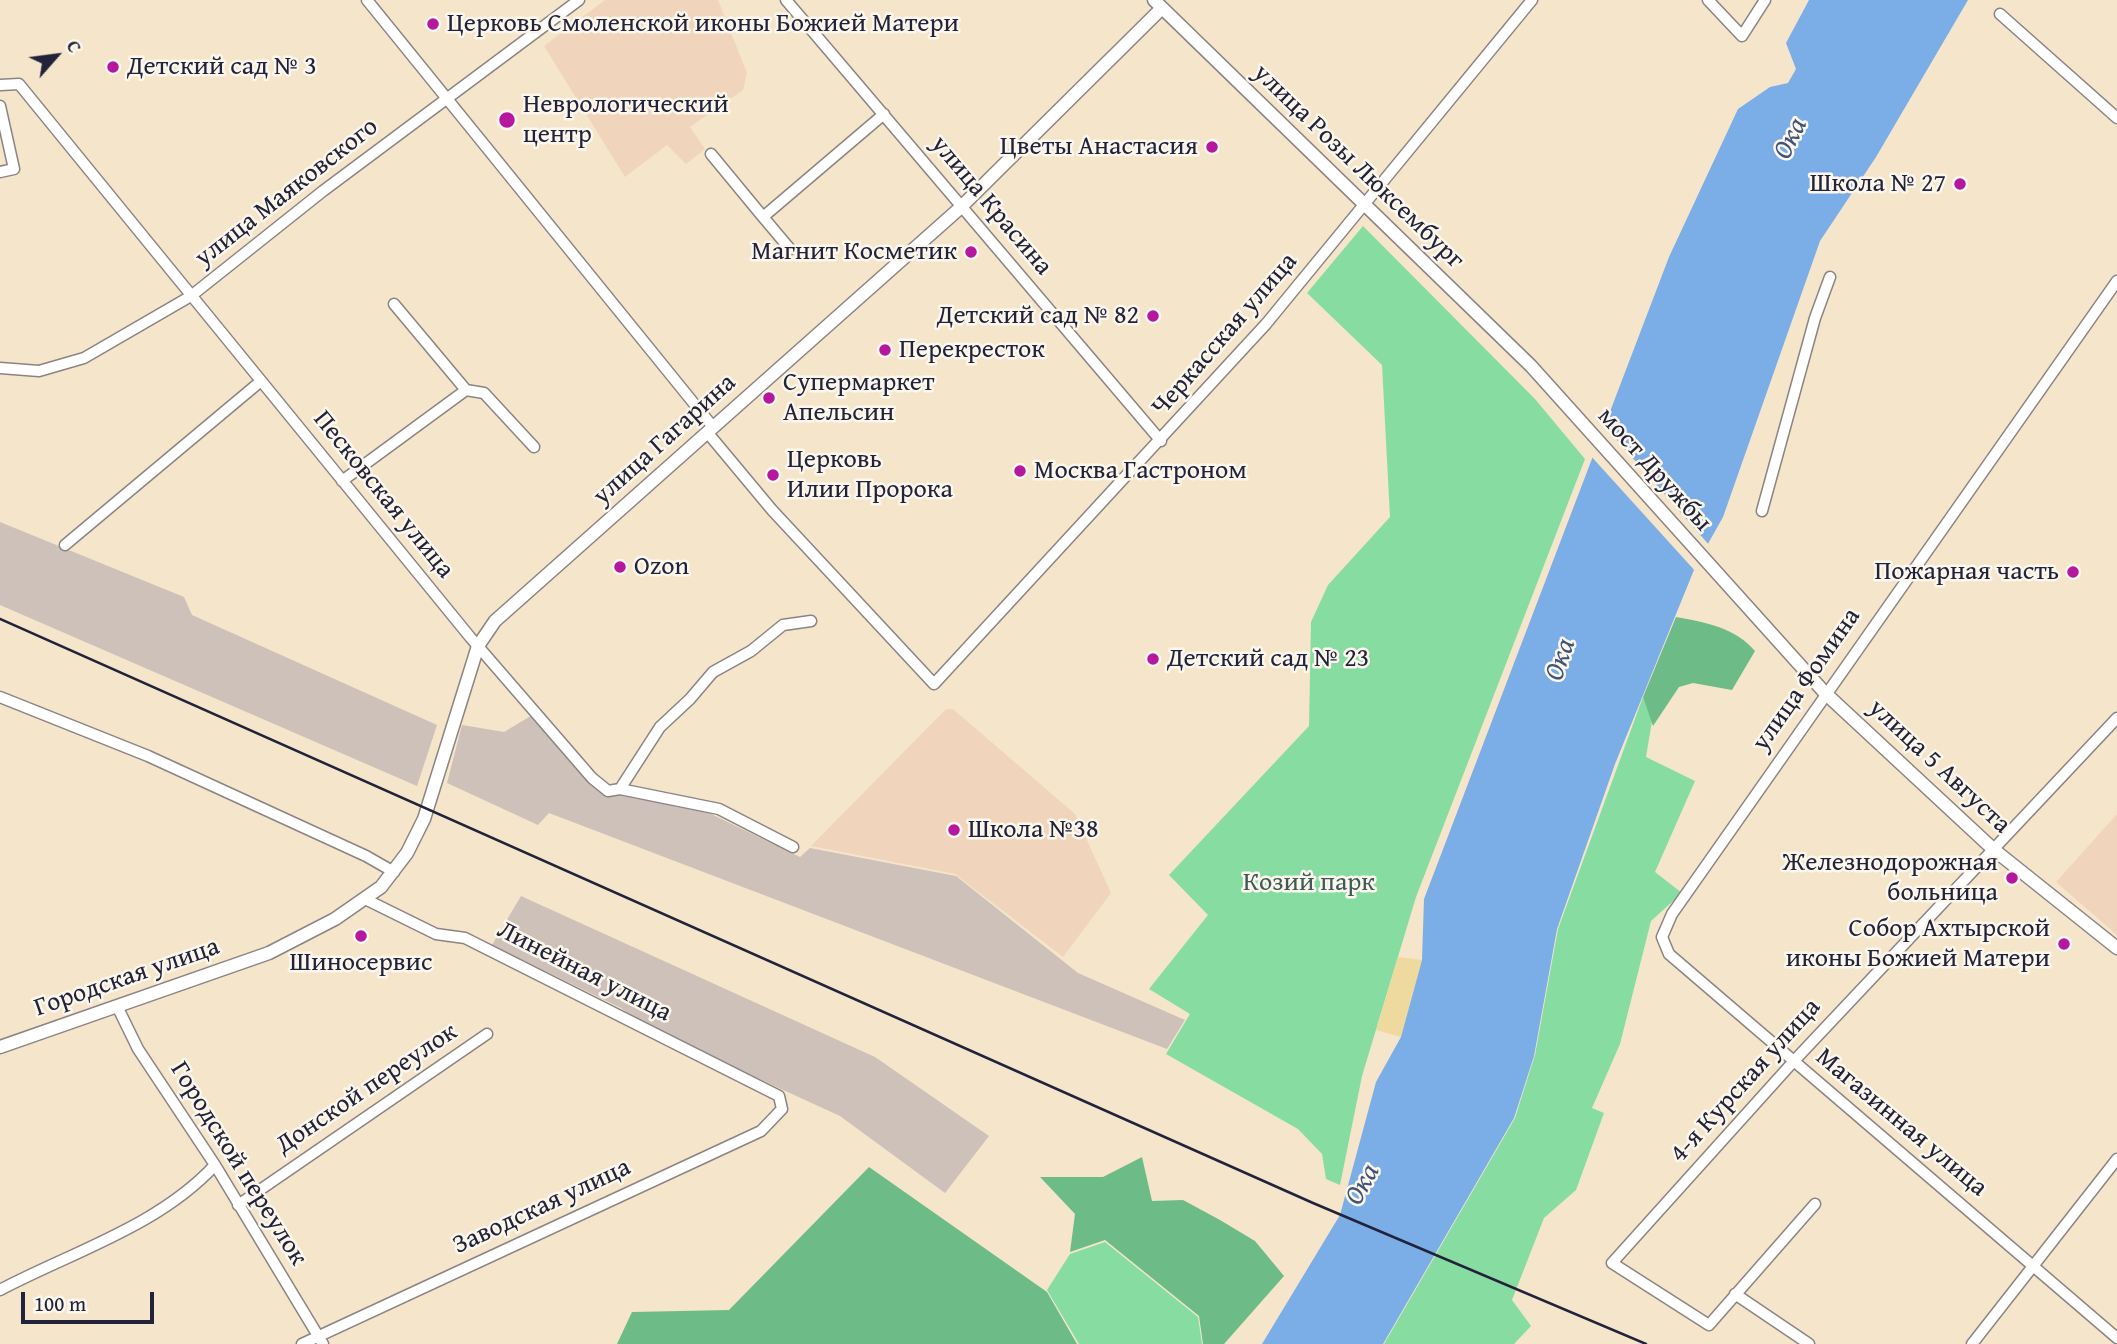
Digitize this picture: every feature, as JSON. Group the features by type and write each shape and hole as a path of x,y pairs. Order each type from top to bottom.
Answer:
{"main road":[{"name":"улица Розы Люксембург","path":"1162,3 1531,366"},
{"name":"улица Гагарина","path":"269,953 335,919 365,900 394,872 407,853 424,819 478,646 495,621 960,208 1162,3"},
{"name":"мост Дружбы","path":"1531,366 1743,605"},
{"name":"улица 5 Августа","path":"1743,605 1825,693 1993,849 2117,948"},
{"name":"Городская улица","path":"0,1046 269,953"}],"street":[{"path":"367,0 710,430"},
{"name":"улица Маяковского","path":"0,368 39,371 84,358 191,296 447,98 579,0"},
{"name":"улица Красина","path":"786,0 960,208 1161,441"},
{"name":"Черкасская улица","path":"710,430 772,510 934,684 1161,441 1266,324 1532,0"},
{"path":"1708,0 1742,36 1765,0"},
{"path":"2000,14 2117,118"},
{"name":"Песковская улица","path":"0,85 19,84 478,646 592,778 608,791 620,789 719,809 793,847"},
{"path":"0,106 14,169 0,172"},
{"path":"763,217 884,114"},
{"path":"711,154 790,249"},
{"path":"1762,511 1815,318 1830,277"},
{"name":"улица Фомина","path":"1662,937 1672,914 1825,693 2117,281"},
{"path":"394,304 466,390 484,393 534,447"},
{"path":"65,545 261,381"},
{"path":"342,481 466,390"},
{"path":"620,789 660,727 690,699 713,672 751,651 783,625 811,621"},
{"path":"0,697 148,756 366,856 394,872"},
{"name":"4-я Курская улица","path":"1735,1294 1710,1325 1612,1263 1793,1062 2117,718"},
{"name":"Линейная улица","path":"365,900 436,934 465,938 779,1096"},
{"name":"Магазинная улица","path":"1662,937 1669,954 2117,1338"},
{"name":"Городской переулок","path":"117,1006 138,1049 215,1165 321,1340"},
{"name":"Донской переулок","path":"239,1205 487,1034"},
{"name":"Заводская улица","path":"302,1344 321,1340 761,1131 782,1109 779,1096"},
{"path":"1972,1344 2117,1159"},
{"path":"0,1290 145,1219 178,1199 215,1165"},
{"path":"1810,1344 1735,1294 1815,1204"}],"shaded area":[{"path":"605,0 718,0 747,73 743,90 690,127 705,149 686,164 667,145 625,177 544,46"},
{"path":"0,522 184,597 192,615 437,725 417,786 0,605"},
{"name":"Школа №38","path":"946,709 953,709 1075,814 1111,893 1063,957 955,874 811,846"},
{"path":"534,714 572,758 580,773 605,794 618,793 711,814 800,857 810,848 956,876 1078,973 1185,1020 1167,1049 549,813 538,825 447,783 462,725 504,732"},
{"path":"2117,814 2117,935 2056,882"},
{"path":"521,896 875,1057 989,1136 945,1193 840,1116 648,1028 621,1008 492,945"}],"green space":[{"name":"Козий парк","path":"1363,226 1535,399 1585,459 1416,897 1362,1076 1340,1185 1326,1179 1322,1154 1298,1129 1166,1054 1190,1014 1149,989 1208,915 1169,875 1309,726 1311,622 1328,585 1390,517 1382,365 1307,293"},
{"path":"1676,617 1729,631 1755,651 1732,690 1693,683 1679,687 1653,726 1643,697"},
{"path":"1643,697 1652,721 1646,757 1695,781 1655,872 1682,893 1651,921 1620,1044 1592,1108 1604,1113 1576,1190 1544,1218 1512,1300 1531,1326 1514,1344 1384,1344 1515,1118 1535,1055 1558,929"},
{"path":"1142,1157 1152,1201 1183,1200 1220,1220 1255,1241 1284,1276 1224,1344 1203,1344 1199,1316 1105,1240 1070,1252 1075,1214 1040,1177 1103,1177"},
{"path":"869,1167 1047,1292 1077,1344 617,1344 632,1312 729,1310"},
{"path":"1105,1242 1198,1317 1202,1344 1079,1344 1047,1290 1070,1254"}],"sand":[{"path":"1398,957 1422,960 1401,1037 1376,1030"}],"water":[{"name":"Ока","path":"1809,0 1968,0 1876,157 1820,241 1723,517 1696,565 1615,764 1557,929 1534,1056 1514,1118 1383,1344 1262,1344 1340,1215 1376,1082 1401,1037 1422,960 1424,899 1669,257 1738,109 1770,87 1788,83 1796,69 1786,43"}],"pier":[{"path":"1602,423 1710,546 1696,572 1590,455"}],"railway":[{"path":"0,619 1313,1203 1646,1344"}],"place":[{"name":"Церковь Смоленской иконы Божией Матери","path":"433,24"},
{"name":"Детский сад № 3","path":"113,67"},
{"name":"Неврологический центр","path":"507,120"},
{"name":"Цветы Анастасия","path":"1212,147"},
{"name":"Школа № 27","path":"1960,184"},
{"name":"Магнит Косметик","path":"971,252"},
{"name":"Детский сад № 82","path":"1153,316"},
{"name":"Перекресток","path":"885,350"},
{"name":"Супермаркет Апельсин","path":"769,398"},
{"name":"Москва Гастроном","path":"1020,471"},
{"name":"Церковь Илии Пророка","path":"773,475"},
{"name":"Ozon","path":"620,567"},
{"name":"Пожарная часть","path":"2073,572"},
{"name":"Детский сад № 23","path":"1153,659"},
{"name":"Школа №38","path":"954,830"},
{"name":"Железнодорожная больница","path":"2012,878"},
{"name":"Шиносервис","path":"361,936"},
{"name":"Собор Ахтырской иконы Божией Матери","path":"2064,944"}]}
